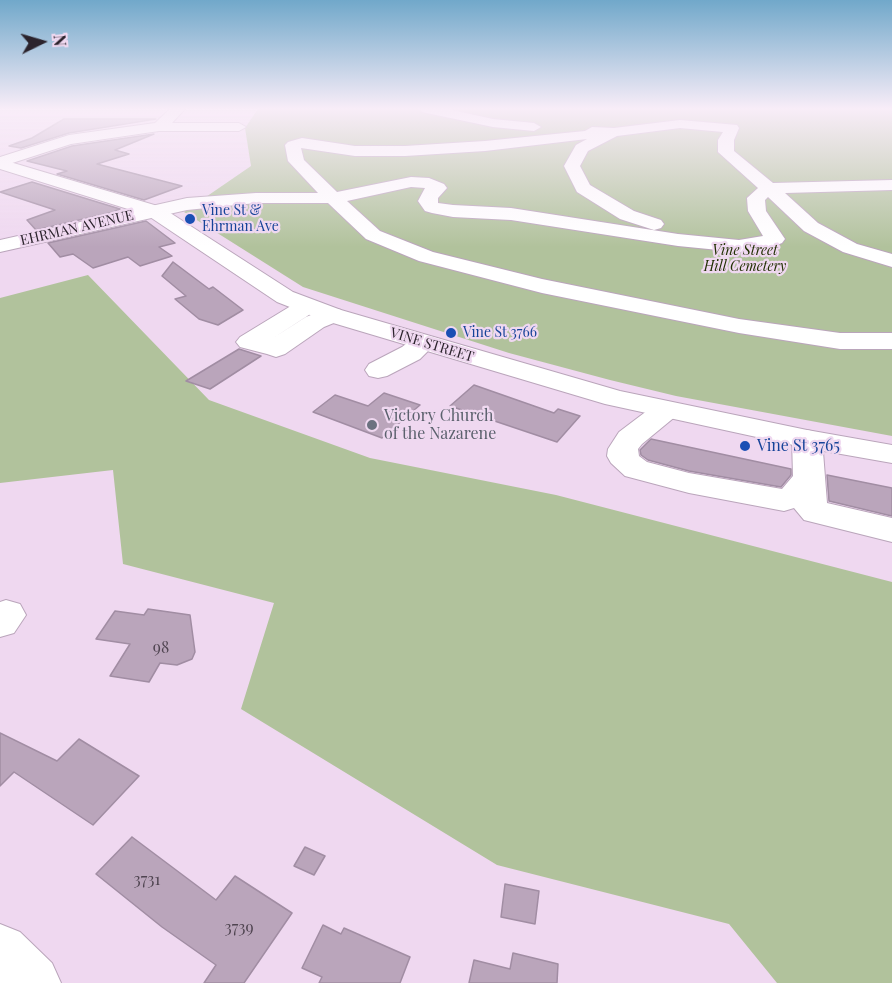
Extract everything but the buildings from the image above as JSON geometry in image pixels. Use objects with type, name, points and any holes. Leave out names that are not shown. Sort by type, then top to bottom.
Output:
[{"type":"main road","points":[[0,163],[24,155]]},
{"type":"main road","points":[[295,155],[296,161],[373,235],[426,257],[542,286],[739,326],[840,341],[892,341]]},
{"type":"main road","points":[[578,155],[572,166],[584,188],[627,215],[706,242]]},
{"type":"main road","points":[[730,155],[770,188],[811,227],[850,248],[892,261]]},
{"type":"main road","name":"VINE STREET","points":[[0,163],[147,220],[285,297],[332,315],[604,395],[807,439],[892,454]]},
{"type":"main road","points":[[147,220],[221,200],[333,198],[411,182],[429,183],[438,188],[427,201],[432,207],[453,211],[511,214],[739,246],[762,244],[775,239],[757,211],[756,198],[770,188],[892,185]]},
{"type":"main road","name":"EHRMAN AVENUE","points":[[2,244],[74,229],[91,241],[147,220]]},
{"type":"main road","points":[[308,306],[249,342],[276,349],[315,322],[332,315]]},
{"type":"main road","points":[[378,370],[411,353],[423,343]]},
{"type":"main road","points":[[666,410],[630,438],[623,449],[623,456],[627,463],[636,469],[689,483],[784,500],[794,496],[808,479]]},
{"type":"main road","points":[[807,439],[810,506],[816,512],[892,530]]},
{"type":"main road","points":[[0,952],[32,983]]},
{"type":"green space","name":"Vine Street Hill Cemetery","points":[[249,155],[892,155],[892,436],[676,396],[610,380],[509,353],[303,287],[184,212],[251,166]]},
{"type":"green space","points":[[88,275],[209,400],[370,458],[556,495],[892,582],[892,983],[777,983],[729,924],[497,865],[241,709],[274,603],[123,564],[113,470],[0,483],[0,298]]},
{"type":"place","name":"Vine St & Ehrman Ave","points":[[190,219]]},
{"type":"place","name":"Vine St 3766","points":[[451,333]]},
{"type":"place","name":"Victory Church of the Nazarene","points":[[372,425]]},
{"type":"place","name":"Vine St 3765","points":[[745,446]]}]
